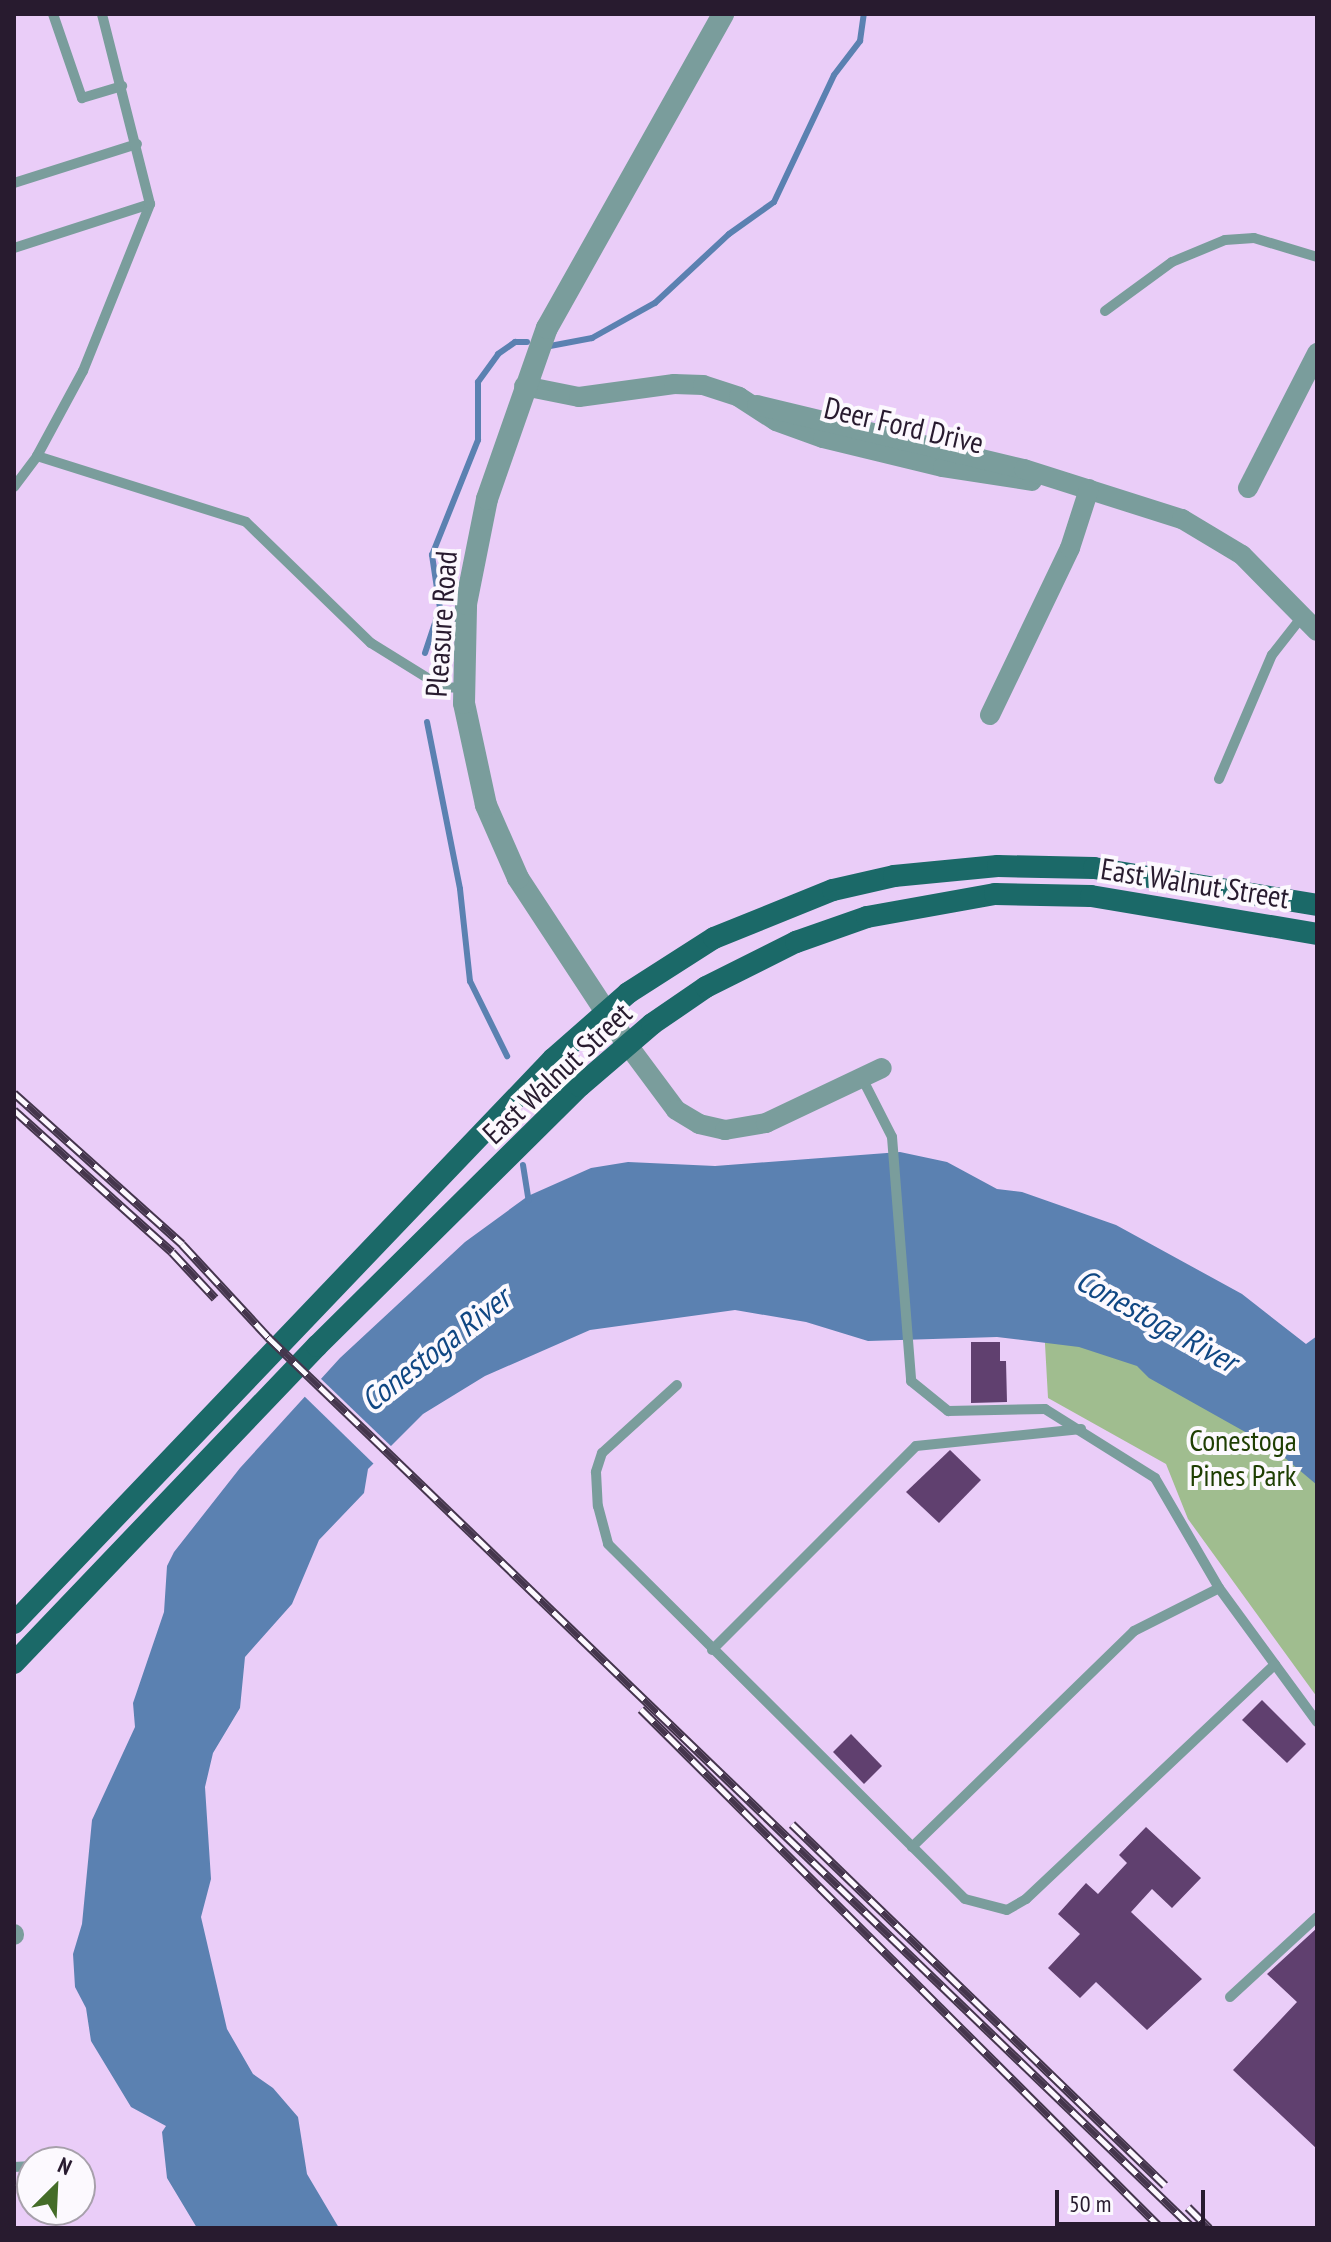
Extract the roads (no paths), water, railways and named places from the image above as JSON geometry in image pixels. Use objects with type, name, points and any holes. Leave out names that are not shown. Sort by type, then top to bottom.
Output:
[{"type":"main road","name":"East Walnut Street","points":[[14,1623],[287,1342],[431,1183],[605,1012],[655,974],[744,923],[833,890],[894,876],[1060,865],[1317,905]]},
{"type":"main road","name":"East Walnut Street","points":[[14,1663],[317,1346],[627,1044],[678,1004],[760,958],[867,917],[931,901],[1059,893],[1317,934]]},
{"type":"street","name":"Pleasure Road","points":[[723,14],[570,282],[524,386],[475,545],[465,616],[463,688],[475,770],[501,842],[539,913],[627,1044],[676,1110],[699,1124],[725,1130],[766,1123],[863,1080],[882,1068]]},
{"type":"street","points":[[1248,488],[1317,353]]},
{"type":"street","name":"Deer Ford Drive","points":[[524,386],[579,397],[688,384],[714,388],[757,405],[1024,469],[1044,479],[1148,506],[1214,536],[1266,576],[1309,625]]},
{"type":"street","points":[[990,715],[1070,548],[1089,489]]},
{"type":"lane","points":[[53,14],[82,98],[122,86]]},
{"type":"lane","points":[[14,487],[37,456],[83,371],[150,204],[102,14]]},
{"type":"lane","points":[[14,183],[137,144]]},
{"type":"lane","points":[[14,248],[150,204]]},
{"type":"lane","points":[[1105,311],[1172,262],[1225,240],[1254,238],[1317,257]]},
{"type":"lane","points":[[37,456],[246,522],[371,643],[442,687],[463,688]]},
{"type":"lane","points":[[1219,779],[1272,655],[1309,625]]},
{"type":"lane","points":[[863,1080],[887,1120],[893,1153],[911,1381],[939,1407],[957,1412],[1045,1409],[1142,1467],[1168,1492],[1219,1588],[1317,1722]]},
{"type":"lane","points":[[677,1385],[602,1453],[596,1472],[598,1506],[608,1544],[965,1899],[1007,1910],[1026,1899],[1275,1664]]},
{"type":"lane","points":[[712,1650],[916,1446],[1081,1429]]},
{"type":"lane","points":[[912,1847],[1134,1631],[1219,1588]]},
{"type":"lane","points":[[1230,1997],[1317,1917]]},
{"type":"water","name":"Conestoga River","points":[[900,1152],[947,1162],[997,1189],[1022,1192],[1116,1225],[1242,1294],[1306,1344],[1317,1336],[1317,1485],[1272,1447],[1149,1378],[1137,1366],[1079,1347],[997,1337],[868,1341],[806,1322],[735,1310],[590,1330],[485,1376],[423,1414],[368,1469],[364,1493],[319,1540],[292,1604],[245,1657],[240,1708],[213,1753],[205,1787],[211,1879],[201,1917],[227,2029],[253,2074],[273,2088],[298,2117],[307,2174],[339,2228],[197,2228],[167,2178],[162,2132],[166,2126],[131,2107],[91,2041],[86,2008],[75,1987],[73,1954],[82,1924],[92,1820],[135,1727],[133,1703],[164,1612],[167,1566],[174,1552],[240,1468],[340,1358],[465,1242],[528,1196],[591,1168],[628,1162],[715,1166]]},
{"type":"waterway","points":[[550,346],[592,338],[655,303],[729,234],[774,202],[834,75],[860,41],[864,14]]},
{"type":"waterway","points":[[425,653],[440,608],[432,555],[478,440],[478,382],[498,354],[515,342],[527,342]]},
{"type":"waterway","points":[[427,722],[460,889],[470,981],[507,1056]]},
{"type":"waterway","points":[[523,1165],[529,1201]]},
{"type":"railway","points":[[14,1093],[182,1244],[268,1337],[1193,2228]]},
{"type":"railway","points":[[14,1110],[172,1252],[215,1298]]},
{"type":"railway","points":[[641,1709],[1161,2228]]},
{"type":"railway","points":[[792,1824],[1165,2185]]},
{"type":"railway","points":[[1188,2207],[1209,2228]]},
{"type":"park label","name":"Conestoga Pines Park","points":[[1243,1457]]}]
